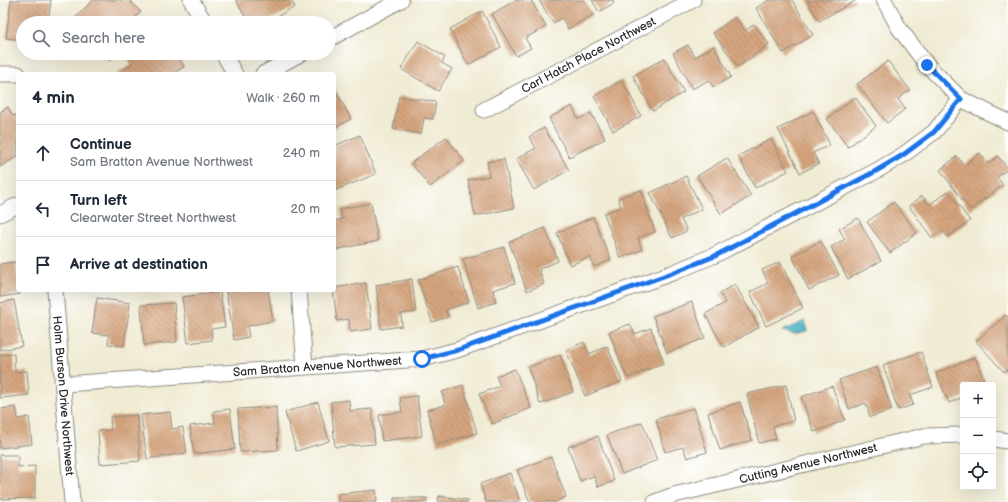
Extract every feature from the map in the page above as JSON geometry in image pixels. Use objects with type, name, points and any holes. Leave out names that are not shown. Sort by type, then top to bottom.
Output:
[{"type":"street","points":[[191,0],[201,16]]},
{"type":"street","points":[[336,35],[401,0]]},
{"type":"street","name":"Carl Hatch Place Northwest","points":[[484,110],[693,0]]},
{"type":"street","points":[[884,0],[899,28],[927,65],[961,99],[1008,122]]},
{"type":"street","points":[[226,60],[234,72]]},
{"type":"street","points":[[267,72],[289,60]]},
{"type":"street","points":[[0,74],[16,74]]},
{"type":"street","name":"Sam Bratton Avenue Northwest","points":[[64,384],[422,359],[458,350],[715,256],[890,163],[934,132],[961,99]]},
{"type":"street","points":[[0,214],[16,206]]},
{"type":"street","name":"Holm Burson Drive Northwest","points":[[55,292],[64,384],[72,502]]},
{"type":"street","points":[[299,292],[305,367]]},
{"type":"street","name":"Cutting Avenue Northwest","points":[[655,502],[674,495],[924,436],[960,435]]},
{"type":"street","points":[[996,439],[1008,441]]},
{"type":"water","points":[[805,321],[807,331],[795,334],[782,331]]},
{"type":"building","points":[[11,0],[51,0],[49,16],[16,16],[16,39],[6,38]]},
{"type":"building","points":[[93,0],[129,0],[141,12],[137,16],[77,16]]},
{"type":"building","points":[[236,0],[291,0],[295,7],[278,16],[245,16]]},
{"type":"building","points":[[516,0],[531,0],[546,27],[525,38],[531,48],[516,56],[492,14]]},
{"type":"building","points":[[539,0],[584,0],[593,15],[568,29],[562,18],[553,23]]},
{"type":"building","points":[[592,0],[613,0],[614,3],[599,12]]},
{"type":"building","points":[[769,0],[792,0],[813,35],[783,53],[756,8]]},
{"type":"building","points":[[807,0],[855,0],[855,1],[819,21]]},
{"type":"building","points":[[482,11],[501,47],[468,65],[450,29]]},
{"type":"building","points":[[735,17],[745,31],[754,24],[769,44],[738,67],[713,33]]},
{"type":"building","points":[[418,41],[445,57],[442,63],[452,69],[438,91],[401,69]]},
{"type":"building","points":[[688,45],[695,57],[714,46],[731,77],[713,87],[709,80],[692,89],[673,53]]},
{"type":"building","points":[[664,58],[684,92],[653,111],[633,76]]},
{"type":"building","points":[[130,60],[180,60],[184,67],[175,72],[120,72],[132,64]]},
{"type":"building","points":[[888,61],[910,90],[898,99],[905,109],[887,123],[857,84]]},
{"type":"building","points":[[622,80],[641,116],[613,131],[594,96]]},
{"type":"building","points":[[336,91],[351,119],[336,127]]},
{"type":"building","points":[[399,96],[436,102],[433,119],[424,118],[421,134],[393,129]]},
{"type":"building","points":[[855,97],[876,126],[848,147],[827,119]]},
{"type":"building","points":[[572,106],[578,119],[591,113],[605,139],[569,157],[549,118]]},
{"type":"building","points":[[8,107],[13,116],[16,115],[16,157],[0,167],[0,112]]},
{"type":"building","points":[[813,111],[830,145],[813,153],[819,164],[800,173],[778,129]]},
{"type":"building","points":[[544,128],[569,170],[534,190],[516,159],[536,148],[529,137]]},
{"type":"building","points":[[360,135],[376,174],[336,190],[336,145]]},
{"type":"building","points":[[446,137],[464,161],[430,187],[411,163]]},
{"type":"building","points":[[771,139],[788,171],[755,188],[738,156]]},
{"type":"building","points":[[980,153],[988,164],[998,156],[1008,169],[997,177],[1003,185],[970,210],[940,170],[957,156],[964,165]]},
{"type":"building","points":[[727,158],[751,196],[721,214],[697,176]]},
{"type":"building","points":[[504,159],[514,208],[475,216],[468,180],[489,176],[487,162]]},
{"type":"building","points":[[686,176],[702,209],[681,219],[687,231],[672,238],[650,193]]},
{"type":"building","points":[[641,190],[655,232],[638,238],[642,250],[620,258],[604,213],[621,207],[618,198]]},
{"type":"building","points":[[948,191],[970,221],[948,237],[942,230],[932,238],[909,206],[922,196],[929,205]]},
{"type":"building","points":[[894,202],[917,233],[890,253],[867,222]]},
{"type":"building","points":[[371,203],[378,241],[336,250],[336,220],[342,219],[340,209]]},
{"type":"building","points":[[593,217],[611,260],[594,267],[590,257],[570,265],[557,233]]},
{"type":"building","points":[[858,218],[881,261],[848,279],[831,247],[845,239],[839,229]]},
{"type":"building","points":[[545,228],[558,261],[539,269],[544,284],[527,291],[509,242]]},
{"type":"building","points":[[821,241],[839,275],[809,290],[792,256]]},
{"type":"building","points":[[504,247],[515,283],[493,290],[496,302],[478,308],[463,259]]},
{"type":"building","points":[[15,262],[16,292],[20,292],[20,294],[0,297],[0,264]]},
{"type":"building","points":[[780,262],[803,308],[766,326],[750,292],[768,283],[762,270]]},
{"type":"building","points":[[458,267],[469,302],[446,310],[448,317],[432,322],[418,280]]},
{"type":"building","points":[[412,279],[416,312],[401,314],[402,326],[381,329],[376,285]]},
{"type":"building","points":[[366,283],[372,329],[350,332],[349,319],[337,321],[333,292],[336,292],[336,288]]},
{"type":"building","points":[[735,284],[759,327],[724,347],[705,314],[725,303],[720,293]]},
{"type":"building","points":[[220,292],[225,327],[211,329],[212,340],[188,343],[182,297]]},
{"type":"building","points":[[226,292],[268,292],[273,321],[247,326],[249,337],[234,340]]},
{"type":"building","points":[[97,298],[130,303],[124,346],[108,344],[109,335],[92,333]]},
{"type":"building","points":[[14,300],[22,346],[0,350],[0,303]]},
{"type":"building","points":[[692,302],[705,338],[667,353],[653,316]]},
{"type":"building","points":[[174,303],[177,342],[144,345],[141,305]]},
{"type":"building","points":[[1006,315],[1008,318],[1008,369],[1004,372],[976,341]]},
{"type":"building","points":[[630,324],[635,334],[651,328],[664,363],[627,378],[609,332]]},
{"type":"building","points":[[584,342],[589,354],[607,346],[622,381],[585,396],[566,350]]},
{"type":"building","points":[[921,352],[933,387],[910,395],[913,405],[898,410],[883,365]]},
{"type":"building","points":[[14,354],[15,372],[27,371],[29,395],[0,398],[0,355]]},
{"type":"building","points":[[560,355],[573,392],[540,404],[528,367]]},
{"type":"building","points":[[975,357],[985,382],[960,382],[960,398],[949,403],[936,373]]},
{"type":"building","points":[[877,367],[892,410],[870,417],[866,403],[849,409],[839,380]]},
{"type":"building","points":[[515,369],[531,408],[492,424],[479,394],[500,386],[496,376]]},
{"type":"building","points":[[463,385],[477,433],[437,445],[427,410],[445,405],[442,392]]},
{"type":"building","points":[[786,385],[794,421],[773,426],[776,439],[759,443],[747,394]]},
{"type":"building","points":[[832,386],[845,420],[814,432],[801,397]]},
{"type":"building","points":[[417,396],[422,436],[382,441],[379,415],[402,412],[400,398]]},
{"type":"building","points":[[349,400],[350,411],[372,409],[375,444],[335,447],[331,402]]},
{"type":"building","points":[[318,402],[329,441],[296,451],[285,412]]},
{"type":"building","points":[[740,402],[752,440],[720,450],[708,413]]},
{"type":"building","points":[[16,407],[18,419],[29,417],[32,444],[0,448],[0,409]]},
{"type":"building","points":[[276,407],[278,450],[240,452],[238,409]]},
{"type":"building","points":[[694,408],[707,452],[687,458],[683,447],[665,452],[656,419]]},
{"type":"building","points":[[230,409],[235,449],[194,454],[190,426],[215,423],[214,411]]},
{"type":"building","points":[[170,412],[172,429],[183,427],[187,453],[147,459],[141,415]]},
{"type":"building","points":[[137,415],[140,461],[100,464],[98,431],[111,430],[110,417]]},
{"type":"building","points":[[642,422],[657,460],[622,474],[607,435]]},
{"type":"building","points":[[598,436],[614,481],[598,487],[594,476],[580,481],[568,447]]},
{"type":"building","points":[[0,455],[18,455],[18,467],[35,466],[35,498],[0,499]]},
{"type":"building","points":[[551,457],[566,497],[555,502],[530,502],[517,470]]},
{"type":"building","points":[[510,473],[520,502],[486,502],[480,484]]},
{"type":"building","points":[[376,490],[377,502],[338,502],[338,494]]},
{"type":"building","points":[[439,496],[468,500],[468,502],[438,502]]},
{"type":"building","points":[[394,498],[427,498],[427,502],[394,502]]},
{"type":"route","points":[[422,359],[458,350],[715,256],[876,171],[903,155],[934,132],[961,99],[927,65]]}]
